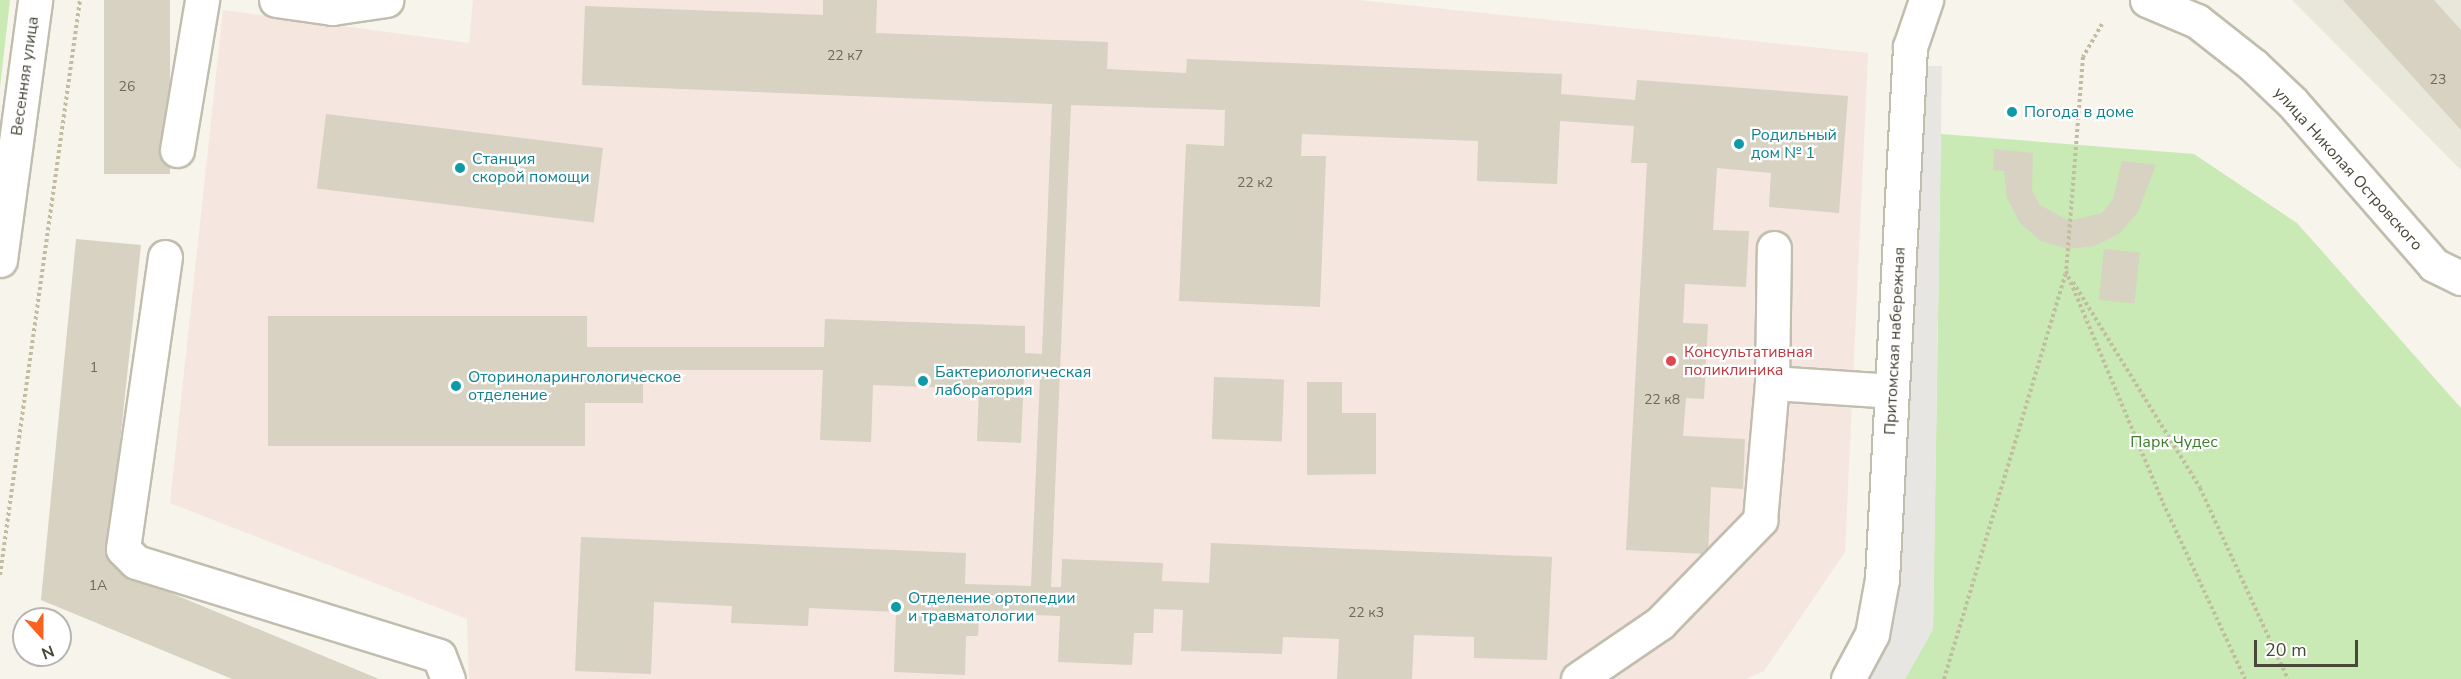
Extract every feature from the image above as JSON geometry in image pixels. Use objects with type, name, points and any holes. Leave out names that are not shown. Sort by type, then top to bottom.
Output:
[{"type":"street","name":"Весенняя улица","points":[[0,260],[35,0]]},
{"type":"street","points":[[177,150],[202,0]]},
{"type":"street","points":[[276,0],[332,8],[386,0]]},
{"type":"street","name":"Притомская набережная","points":[[1848,679],[1872,634],[1882,579],[1910,47],[1926,0]]},
{"type":"street","name":"улица Николая Островского","points":[[2147,0],[2191,10],[2292,102],[2434,265],[2461,278]]},
{"type":"street","points":[[1578,679],[1660,622],[1760,520],[1772,383],[1774,248]]},
{"type":"street","points":[[165,256],[123,549],[136,562],[438,656],[448,679]]},
{"type":"street","points":[[1772,383],[1892,391]]},
{"type":"path","points":[[0,575],[80,0]]},
{"type":"path","points":[[1944,679],[2066,271],[2083,57],[2102,24]]},
{"type":"path","points":[[2066,271],[2163,503],[2245,679]]},
{"type":"path","points":[[2066,271],[2200,488],[2288,679]]},
{"type":"shaded area","points":[[473,0],[1358,0],[1868,53],[1845,552],[1764,671],[1746,679],[469,679],[467,619],[170,503],[223,10],[469,43]]},
{"type":"shaded area","points":[[2292,0],[2461,0],[2461,170]]},
{"type":"shaded area","points":[[1916,66],[1942,66],[1933,629],[1905,679],[1865,679],[1896,610]]},
{"type":"green space","points":[[0,0],[10,0],[0,87]]},
{"type":"green space","name":"Парк Чудес","points":[[1941,134],[2194,154],[2297,223],[2461,408],[2461,679],[1905,679],[1933,629]]},
{"type":"building","points":[[104,0],[170,0],[170,174],[104,174]]},
{"type":"building","points":[[823,0],[877,0],[876,33],[1108,42],[1107,69],[1186,73],[1187,59],[1562,74],[1561,94],[1635,100],[1637,80],[1848,96],[1839,213],[1769,207],[1771,173],[1717,168],[1713,230],[1749,231],[1746,287],[1685,284],[1683,323],[1708,324],[1704,399],[1686,398],[1683,436],[1745,439],[1743,489],[1711,487],[1708,554],[1626,550],[1647,163],[1631,163],[1634,126],[1560,121],[1557,184],[1477,181],[1478,141],[1302,134],[1301,156],[1326,156],[1320,307],[1179,301],[1186,144],[1224,146],[1225,110],[1071,105],[1051,587],[1061,587],[1062,559],[1163,563],[1162,581],[1209,583],[1211,543],[1552,557],[1547,660],[1474,658],[1474,637],[1414,635],[1412,679],[1337,679],[1339,639],[1283,637],[1282,654],[1181,651],[1183,610],[1154,609],[1153,633],[1134,633],[1132,665],[1058,662],[1060,616],[979,613],[978,636],[966,636],[965,675],[894,672],[896,612],[809,608],[808,626],[731,623],[732,606],[654,602],[651,674],[575,671],[581,537],[966,553],[965,584],[1031,586],[1040,377],[1024,377],[1021,443],[977,441],[979,389],[873,385],[871,442],[820,440],[823,370],[643,370],[643,403],[585,403],[585,446],[268,446],[268,316],[587,316],[587,347],[824,347],[825,319],[1025,326],[1025,353],[1042,354],[1052,104],[582,85],[585,6],[823,15]]},
{"type":"building","points":[[2343,0],[2434,0],[2461,30],[2461,130]]},
{"type":"building","name":"Станция скорой помощи","points":[[326,114],[603,148],[594,222],[317,188]]},
{"type":"building","points":[[1994,149],[2033,153],[2032,190],[2040,205],[2069,221],[2102,213],[2113,199],[2122,161],[2156,165],[2138,212],[2120,233],[2095,246],[2068,249],[2041,241],[2020,223],[2007,198],[2004,171],[1993,170]]},
{"type":"building","points":[[76,239],[141,245],[108,555],[120,572],[379,679],[232,679],[72,613],[72,607],[58,607],[41,600]]},
{"type":"building","points":[[2104,249],[2140,253],[2134,303],[2099,300]]},
{"type":"building","points":[[1214,377],[1284,379],[1282,441],[1212,439]]},
{"type":"building","points":[[1307,382],[1342,382],[1342,413],[1376,413],[1376,474],[1307,475]]},
{"type":"place","name":"Погода в доме","points":[[2012,112]]},
{"type":"place","name":"Родильный дом № 1","points":[[1739,144]]},
{"type":"place","name":"Станция скорой помощи","points":[[460,168]]},
{"type":"place","name":"Консультативная поликлиника","points":[[1671,361]]},
{"type":"place","name":"Бактериологическая лаборатория","points":[[923,381]]},
{"type":"place","name":"Оториноларингологическое отделение","points":[[456,386]]},
{"type":"place","name":"Отделение ортопедии и травматологии","points":[[896,607]]}]
